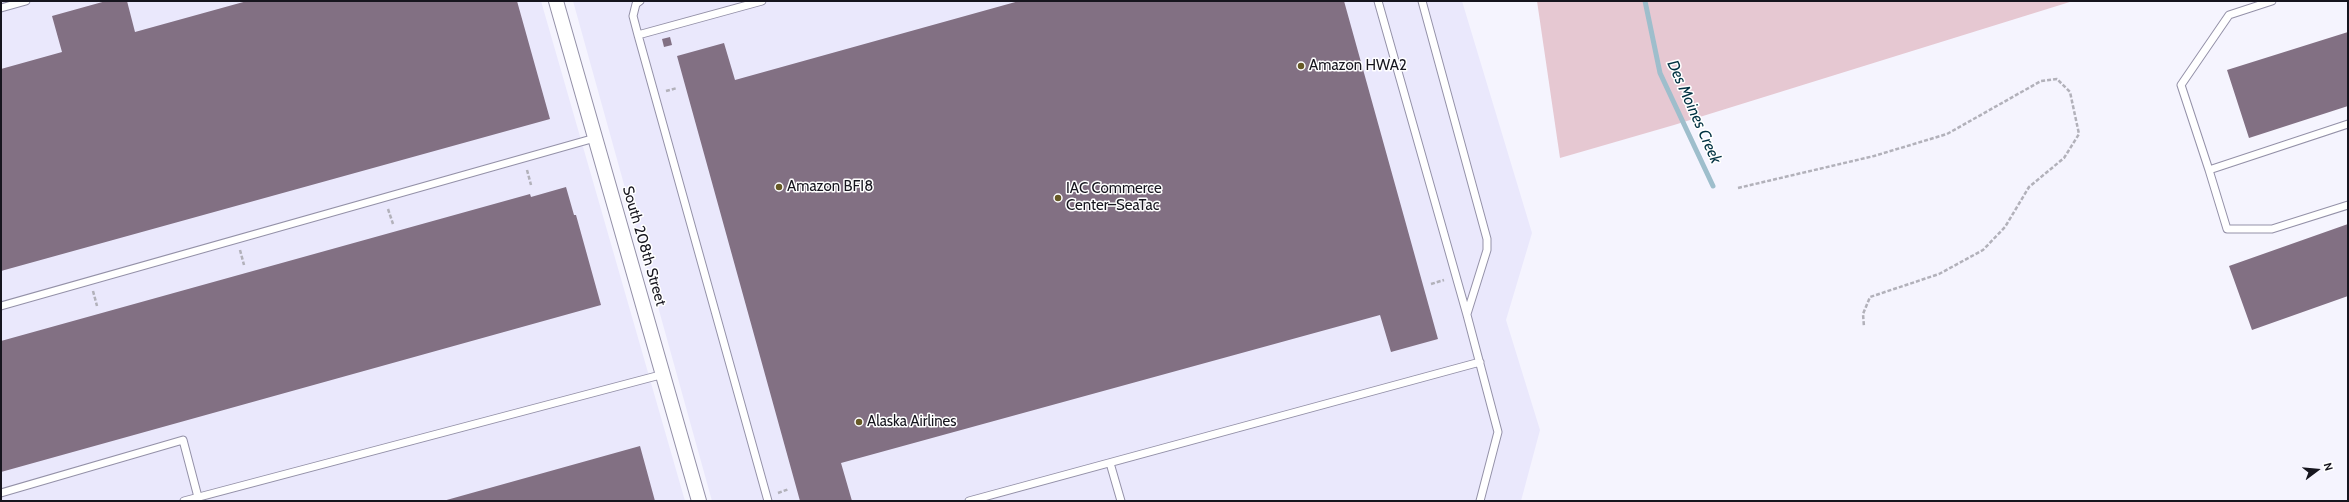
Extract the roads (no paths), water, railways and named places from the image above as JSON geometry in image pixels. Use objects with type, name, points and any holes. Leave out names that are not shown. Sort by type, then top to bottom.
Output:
[{"type":"street","name":"South 208th Street","points":[[556,1],[664,374],[699,501]]},
{"type":"lane","points":[[1,8],[26,1]]},
{"type":"lane","points":[[640,1],[636,4],[633,16],[768,501]]},
{"type":"lane","points":[[638,35],[762,1]]},
{"type":"lane","points":[[1378,1],[1467,315],[1498,432],[1480,501]]},
{"type":"lane","points":[[1422,1],[1487,239],[1487,250],[1467,315]]},
{"type":"lane","points":[[2272,1],[2229,15],[2181,85],[2227,229],[2272,229],[2348,205]]},
{"type":"lane","points":[[2209,170],[2348,124]]},
{"type":"lane","points":[[1,306],[595,138]]},
{"type":"lane","points":[[969,501],[1480,362]]},
{"type":"lane","points":[[184,501],[664,374]]},
{"type":"lane","points":[[1,493],[183,440],[198,497]]},
{"type":"lane","points":[[1110,463],[1121,501]]},
{"type":"waterway","name":"Des Moines Creek","points":[[1645,1],[1660,73],[1713,186]]},
{"type":"place","name":"Amazon HWA2","points":[[1301,66]]},
{"type":"place","name":"Amazon BFI8","points":[[779,187]]},
{"type":"place","name":"IAC Commerce Center–SeaTac","points":[[1058,198]]},
{"type":"place","name":"Alaska Airlines","points":[[859,422]]}]
